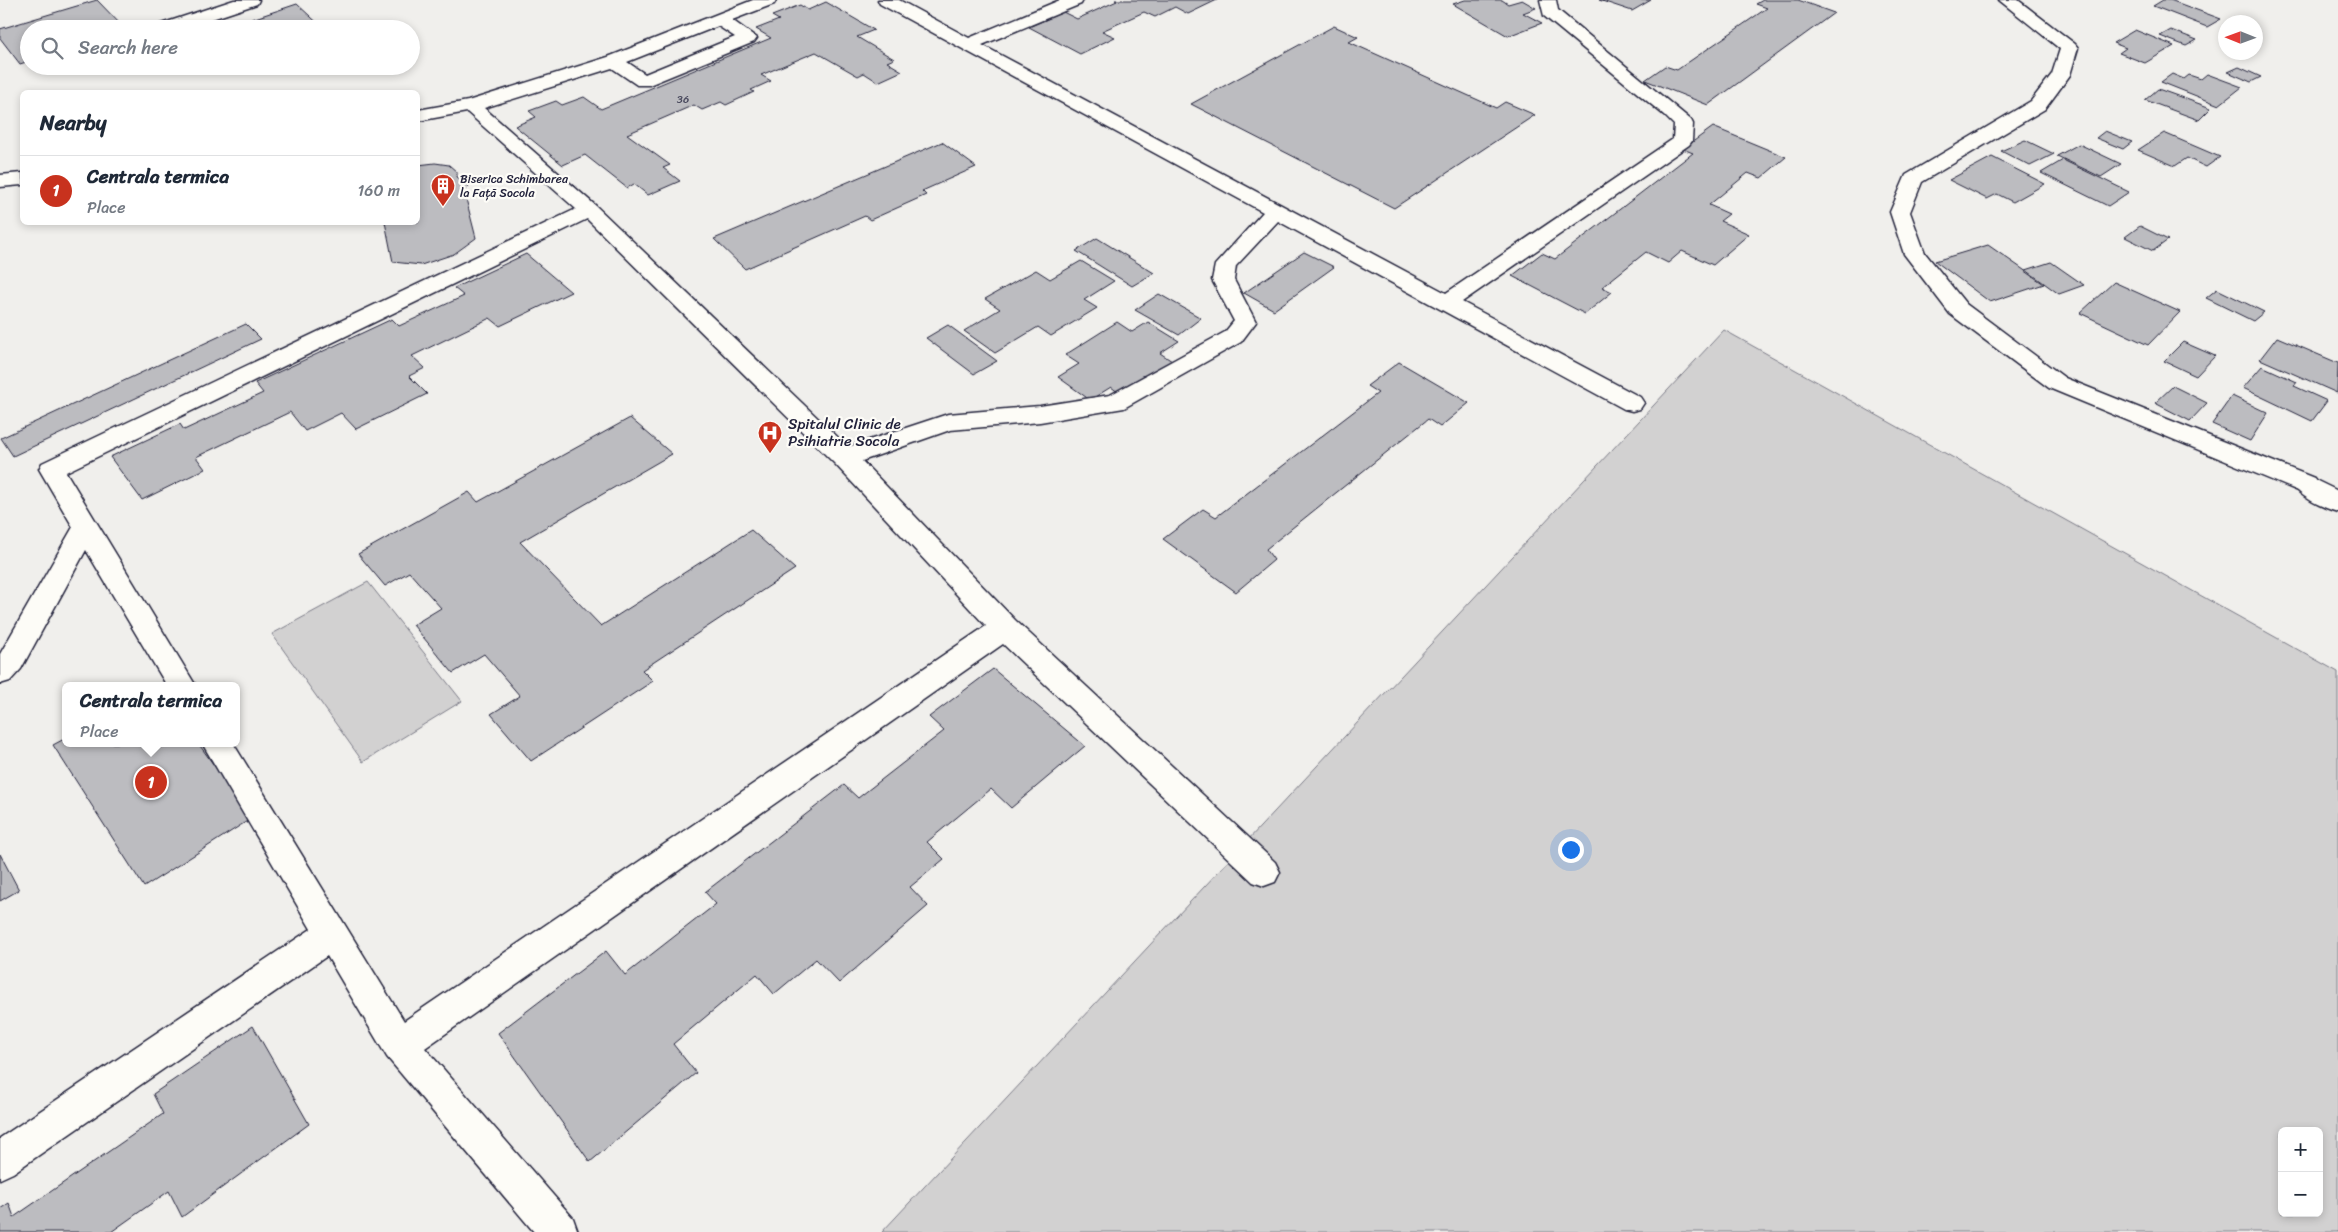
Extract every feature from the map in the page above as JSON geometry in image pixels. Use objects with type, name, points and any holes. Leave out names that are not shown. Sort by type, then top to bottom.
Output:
[{"type":"street","points":[[191,20],[251,0]]},
{"type":"street","points":[[420,116],[471,106],[614,61],[768,0]]},
{"type":"street","points":[[886,0],[1632,403]]},
{"type":"street","points":[[969,44],[1075,0]]},
{"type":"street","points":[[1446,303],[1682,140],[1684,124],[1672,111],[1550,12],[1548,0]]},
{"type":"street","points":[[2007,0],[2069,48],[2061,75],[2038,105],[1913,179],[1900,212],[1915,254],[1958,309],[2057,383],[2305,484],[2338,503]]},
{"type":"street","points":[[614,61],[642,81],[748,38],[719,19]]},
{"type":"street","points":[[471,106],[545,169],[589,210],[844,458],[1005,628],[1264,872]]},
{"type":"street","points":[[0,181],[20,179]]},
{"type":"street","points":[[180,682],[51,469],[589,210]]},
{"type":"street","points":[[844,458],[948,422],[1040,414],[1116,402],[1233,338],[1245,322],[1223,280],[1226,265],[1276,211]]},
{"type":"street","points":[[0,673],[11,661],[86,527]]},
{"type":"street","points":[[399,1045],[1005,628]]},
{"type":"street","points":[[219,747],[399,1045],[559,1232]]},
{"type":"street","points":[[0,1160],[332,934]]},
{"type":"shaded area","points":[[1724,330],[2338,672],[2338,1232],[882,1232]]},
{"type":"shaded area","points":[[368,582],[462,701],[363,762],[272,634]]},
{"type":"building","points":[[97,0],[116,20],[30,20]]},
{"type":"building","points":[[1115,0],[1217,0],[1188,14],[1175,7],[1155,17],[1144,12],[1102,31],[1115,37],[1080,54],[1029,27],[1063,12],[1077,19],[1117,1]]},
{"type":"building","points":[[1465,0],[1502,0],[1508,4],[1522,0],[1536,8],[1523,13],[1542,23],[1508,36],[1453,4]]},
{"type":"building","points":[[1599,0],[1651,0],[1632,11]]},
{"type":"building","points":[[1763,0],[1798,0],[1834,13],[1708,105],[1645,80],[1665,66],[1677,70],[1767,8],[1756,4]]},
{"type":"building","points":[[2163,0],[2170,0],[2218,18],[2218,21],[2207,27],[2153,6]]},
{"type":"building","points":[[826,2],[874,30],[857,37],[894,59],[887,62],[902,71],[878,82],[864,73],[858,76],[816,52],[761,75],[771,81],[751,90],[754,92],[726,105],[721,102],[702,110],[694,105],[627,134],[670,165],[663,168],[680,181],[648,195],[634,184],[627,188],[585,155],[563,165],[515,126],[536,117],[529,111],[556,101],[562,105],[584,97],[601,109],[771,38],[756,29],[779,20],[772,16],[800,5],[808,10]]},
{"type":"building","points":[[297,4],[314,20],[249,20]]},
{"type":"building","points":[[20,23],[20,64],[0,38],[0,29]]},
{"type":"building","points":[[1334,26],[1358,37],[1349,42],[1496,108],[1505,102],[1535,115],[1394,208],[1191,104]]},
{"type":"building","points":[[2135,30],[2174,46],[2145,63],[2119,53],[2126,48],[2113,43]]},
{"type":"building","points":[[2171,30],[2197,40],[2186,46],[2160,36]]},
{"type":"building","points":[[2239,67],[2261,77],[2251,82],[2228,72]]},
{"type":"building","points":[[2172,74],[2184,79],[2189,75],[2201,79],[2207,74],[2242,87],[2219,105],[2161,82]]},
{"type":"building","points":[[2158,89],[2211,108],[2199,120],[2145,100]]},
{"type":"building","points":[[1713,127],[1786,157],[1761,178],[1748,173],[1709,205],[1729,214],[1720,221],[1749,234],[1713,265],[1682,251],[1668,263],[1646,252],[1602,287],[1612,292],[1585,314],[1512,276],[1542,253],[1555,259],[1693,153],[1683,149]]},
{"type":"building","points":[[2105,131],[2132,142],[2123,149],[2096,138]]},
{"type":"building","points":[[2164,133],[2220,157],[2206,167],[2187,158],[2175,166],[2138,150]]},
{"type":"building","points":[[2025,140],[2054,154],[2030,166],[2001,151]]},
{"type":"building","points":[[942,142],[976,167],[922,191],[926,195],[870,220],[865,216],[745,269],[714,239]]},
{"type":"building","points":[[2079,144],[2121,164],[2101,177],[2057,156]]},
{"type":"building","points":[[1992,157],[2045,184],[2013,202],[1997,194],[1987,199],[1949,180]]},
{"type":"building","points":[[2063,160],[2129,192],[2108,206],[2041,173]]},
{"type":"building","name":"Biserica Schimbarea la Față Socola","points":[[435,163],[449,165],[457,172],[457,177],[469,181],[469,186],[464,191],[476,238],[454,254],[421,265],[393,262],[386,225],[420,225],[420,165]]},
{"type":"building","points":[[2140,226],[2168,240],[2153,251],[2125,237]]},
{"type":"building","points":[[1097,238],[1154,273],[1132,286],[1076,251]]},
{"type":"building","points":[[1988,245],[2044,284],[1990,302],[1935,261]]},
{"type":"building","points":[[1304,252],[1334,267],[1274,310],[1244,293]]},
{"type":"building","points":[[526,254],[571,292],[500,326],[490,318],[412,356],[425,368],[409,376],[427,394],[356,429],[341,413],[305,431],[290,412],[196,457],[205,469],[142,500],[110,457],[180,424],[184,430],[263,393],[255,383],[392,319],[399,326],[464,296],[454,288]]},
{"type":"building","points":[[1081,261],[1114,281],[1084,300],[1097,308],[1051,336],[1038,327],[995,353],[964,331],[1000,309],[985,299],[1036,270],[1050,279]]},
{"type":"building","points":[[2051,262],[2084,285],[2059,294],[2026,270]]},
{"type":"building","points":[[2114,282],[2180,312],[2148,345],[2080,313]]},
{"type":"building","points":[[2217,289],[2264,312],[2253,321],[2206,298]]},
{"type":"building","points":[[1159,294],[1201,318],[1179,335],[1135,310]]},
{"type":"building","points":[[1117,322],[1132,332],[1148,322],[1179,341],[1160,353],[1172,361],[1122,395],[1111,387],[1090,400],[1058,377],[1079,364],[1065,355]]},
{"type":"building","points":[[246,324],[261,339],[13,456],[1,438]]},
{"type":"building","points":[[948,325],[997,361],[974,374],[926,338]]},
{"type":"building","points":[[2277,337],[2338,363],[2337,393],[2260,359]]},
{"type":"building","points":[[2183,342],[2215,356],[2196,376],[2164,361]]},
{"type":"building","points":[[1399,362],[1469,403],[1440,427],[1428,419],[1266,549],[1274,560],[1236,592],[1163,539],[1203,509],[1216,517],[1378,393],[1367,386]]},
{"type":"building","points":[[2262,366],[2297,382],[2294,386],[2327,401],[2312,421],[2243,388]]},
{"type":"building","points":[[2173,386],[2207,403],[2190,421],[2155,403]]},
{"type":"building","points":[[2232,396],[2268,413],[2250,441],[2212,424]]},
{"type":"building","points":[[630,418],[672,454],[520,542],[601,626],[751,530],[795,569],[642,670],[653,681],[531,761],[491,714],[520,696],[484,654],[453,673],[413,625],[441,608],[409,572],[385,586],[358,554],[469,492],[478,502]]},
{"type":"building","points":[[993,669],[1085,746],[1011,808],[991,789],[927,842],[944,859],[910,887],[928,906],[839,983],[816,959],[774,994],[757,974],[673,1044],[696,1073],[590,1162],[498,1033],[606,951],[625,975],[716,904],[705,892],[844,785],[858,798],[944,731],[929,717]]},
{"type":"building","points":[[62,740],[62,747],[201,747],[252,818],[144,887],[53,745]]},
{"type":"building","points":[[0,854],[19,890],[0,901]]},
{"type":"building","points":[[253,1026],[309,1124],[182,1217],[169,1191],[111,1232],[0,1232],[0,1209],[9,1203],[14,1217],[163,1114],[153,1094]]},
{"type":"place","name":"Biserica Schimbarea la Față Socola","points":[[443,207]]},
{"type":"place","name":"Spitalul Clinic de Psihiatrie Socola","points":[[770,454]]},
{"type":"place","name":"Centrala termica","points":[[151,782]]}]
